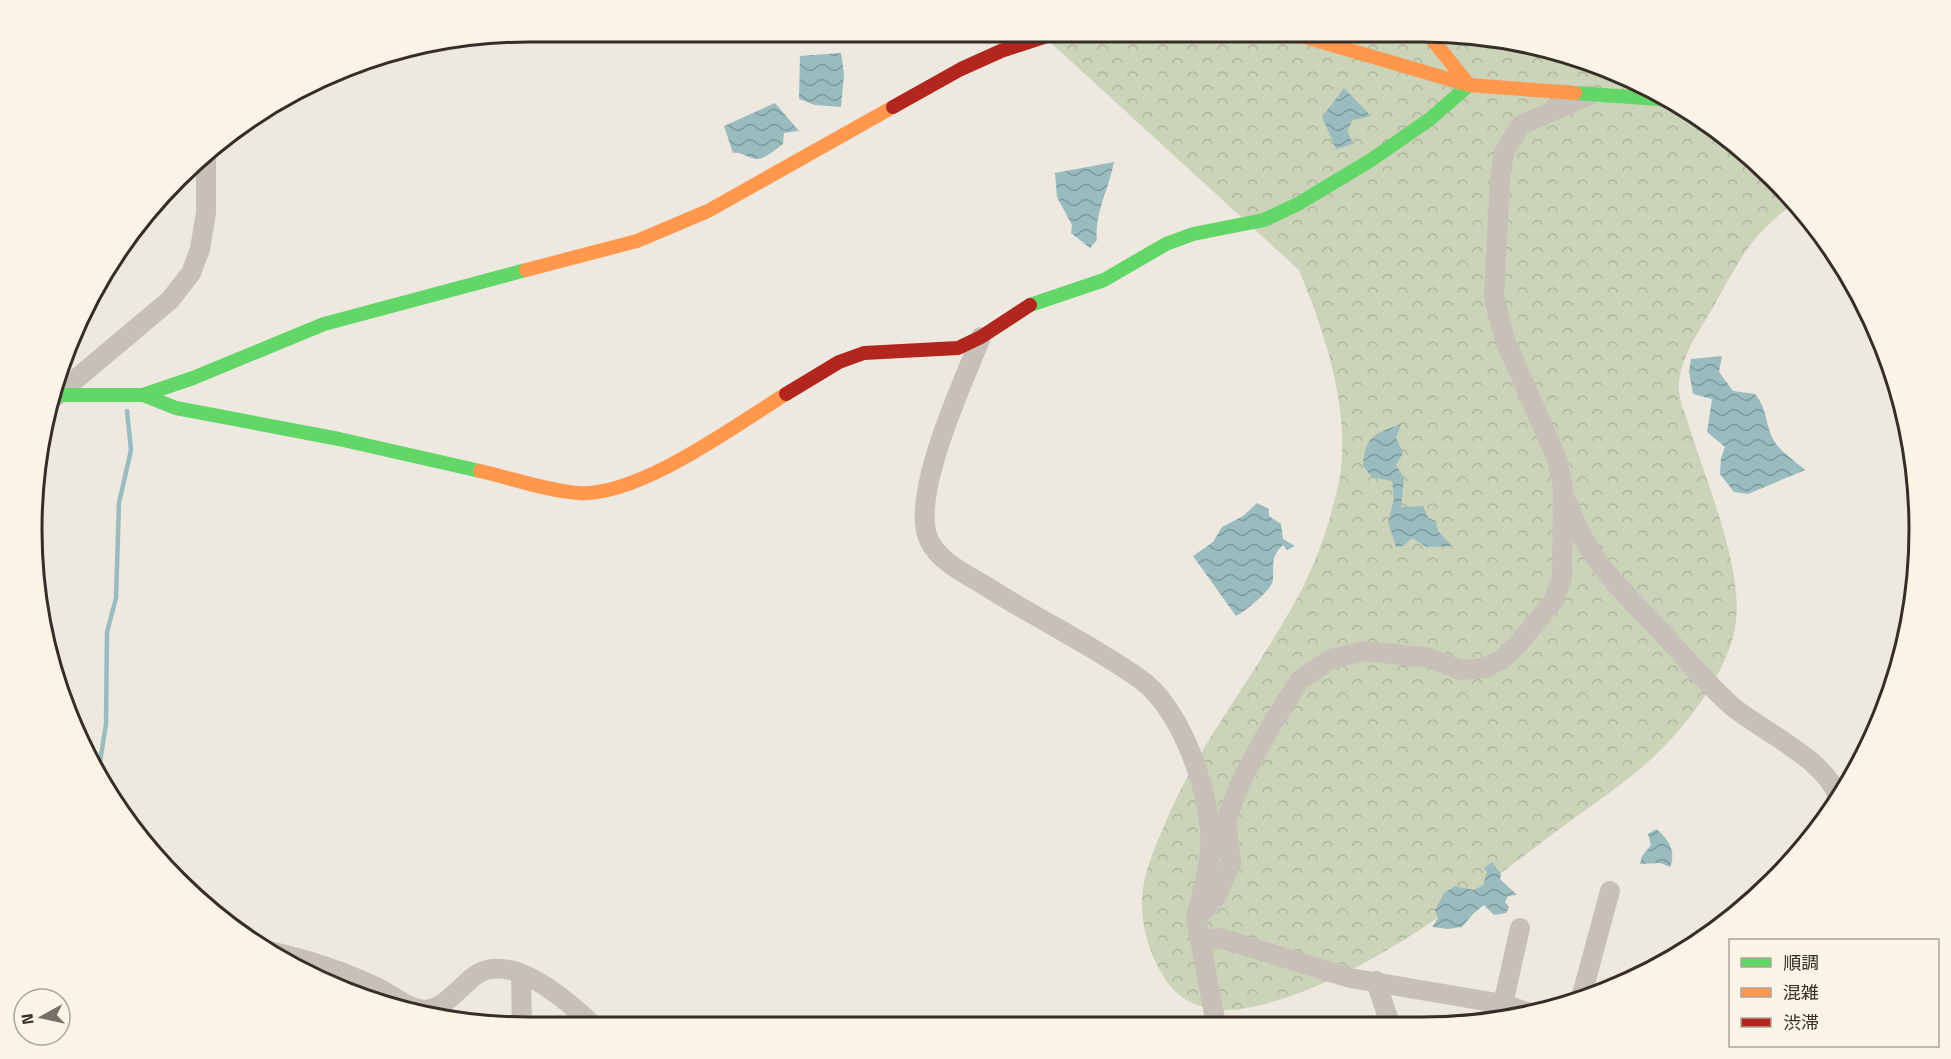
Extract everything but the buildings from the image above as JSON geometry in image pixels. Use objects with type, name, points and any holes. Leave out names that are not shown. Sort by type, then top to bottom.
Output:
[{"type":"street","points":[[61,398],[143,395],[193,378],[324,324],[594,253],[671,229],[708,211],[961,69],[1001,51],[1028,42]]},
{"type":"street","points":[[1322,42],[1469,85],[1649,98]]},
{"type":"street","points":[[1435,42],[1469,85]]},
{"type":"street","points":[[143,395],[176,408],[339,439],[578,493],[607,491],[660,471],[839,362],[864,353],[885,350],[958,348],[981,337],[1028,307],[1104,280],[1166,244],[1193,234],[1264,220],[1298,204],[1404,136],[1469,85]]},
{"type":"street","points":[[1592,94],[1555,112],[1521,124],[1504,152],[1500,179],[1494,297],[1505,340],[1557,459],[1574,523],[1596,561],[1708,683],[1734,707],[1818,769],[1833,790]]},
{"type":"street","points":[[64,388],[170,300],[191,273],[200,249],[206,213],[206,165]]},
{"type":"street","points":[[981,337],[935,456],[924,512],[928,540],[940,556],[1022,609],[1142,680],[1177,724],[1196,766],[1206,805],[1210,850],[1196,918],[1215,1017]]},
{"type":"street","points":[[1196,918],[1217,896],[1231,862],[1226,820],[1242,779],[1273,722],[1300,680],[1331,658],[1365,651],[1430,658],[1460,670],[1485,668],[1502,658],[1520,642],[1555,599],[1562,577],[1563,488]]},
{"type":"street","points":[[1583,989],[1610,891]]},
{"type":"street","points":[[1516,1008],[1520,928]]},
{"type":"street","points":[[1201,940],[1220,938],[1263,950],[1323,972],[1511,1009]]},
{"type":"street","points":[[297,958],[318,963],[337,977]]},
{"type":"street","points":[[434,1008],[480,972],[500,969],[541,983],[566,998],[585,1017]]},
{"type":"street","points":[[521,975],[522,1017]]},
{"type":"street","points":[[339,978],[377,988],[396,998]]},
{"type":"street","points":[[1376,981],[1388,1017]]},
{"type":"green space","points":[[1050,42],[1422,42],[1485,46],[1517,51],[1608,79],[1665,107],[1692,124],[1743,163],[1788,208],[1757,236],[1740,260],[1684,360],[1679,382],[1682,406],[1729,550],[1736,599],[1736,621],[1732,639],[1716,678],[1704,697],[1663,748],[1638,771],[1485,885],[1408,937],[1328,981],[1287,997],[1236,1010],[1214,1009],[1203,1007],[1184,998],[1175,991],[1162,974],[1145,932],[1142,910],[1143,890],[1151,857],[1174,802],[1207,744],[1278,631],[1309,573],[1322,544],[1339,482],[1342,429],[1334,374],[1327,346],[1299,270]]},
{"type":"water","points":[[841,53],[844,74],[841,107],[815,105],[799,99],[800,56]]},
{"type":"water","points":[[1344,88],[1371,116],[1353,120],[1347,130],[1353,144],[1336,149],[1322,117]]},
{"type":"water","points":[[775,103],[799,131],[784,133],[783,144],[761,158],[756,159],[733,153],[724,126]]},
{"type":"water","points":[[1114,162],[1100,211],[1097,240],[1090,248],[1071,233],[1072,225],[1057,197],[1055,173]]},
{"type":"water","points":[[1722,356],[1719,372],[1733,391],[1755,394],[1762,405],[1770,433],[1776,443],[1783,452],[1805,470],[1748,494],[1734,492],[1720,474],[1721,458],[1725,447],[1707,432],[1712,399],[1693,394],[1689,371],[1691,359]]},
{"type":"water","points":[[1401,424],[1396,438],[1403,453],[1396,465],[1404,478],[1401,507],[1423,506],[1428,518],[1436,521],[1438,531],[1452,546],[1427,547],[1412,538],[1403,546],[1396,547],[1388,522],[1394,499],[1392,481],[1372,477],[1363,466],[1366,448],[1373,437]]},
{"type":"water","points":[[1257,503],[1269,509],[1269,516],[1281,524],[1283,539],[1295,546],[1287,550],[1283,545],[1279,549],[1274,561],[1273,580],[1268,589],[1236,616],[1193,556],[1213,542],[1222,527],[1243,516]]},
{"type":"water","points":[[1656,829],[1672,851],[1670,867],[1660,863],[1640,864],[1642,856],[1651,845],[1648,834]]},
{"type":"water","points":[[1492,862],[1501,874],[1500,879],[1517,895],[1508,896],[1505,902],[1509,907],[1506,913],[1494,915],[1484,905],[1462,927],[1448,929],[1432,927],[1438,918],[1435,910],[1444,893],[1455,886],[1474,890],[1483,885],[1487,872],[1484,868]]},
{"type":"waterway","points":[[100,760],[106,724],[107,632],[116,598],[119,503],[131,450],[127,411]]},
{"type":"traffic: fast","points":[[1030,305],[1104,280],[1166,244],[1193,234],[1264,220],[1298,204],[1371,160],[1430,119],[1469,85]]},
{"type":"traffic: fast","points":[[1575,93],[1649,98]]},
{"type":"traffic: fast","points":[[61,395],[143,395],[193,378],[324,324],[526,270]]},
{"type":"traffic: fast","points":[[143,395],[176,408],[339,439],[480,471]]},
{"type":"traffic: slow","points":[[1322,42],[1469,85],[1575,93]]},
{"type":"traffic: slow","points":[[1435,42],[1469,85]]},
{"type":"traffic: slow","points":[[526,270],[637,241],[708,211],[893,107]]},
{"type":"traffic: slow","points":[[480,471],[566,492],[602,491],[629,484],[657,472],[786,394]]},
{"type":"traffic: jam","points":[[893,107],[961,69],[1001,51],[1028,42]]},
{"type":"traffic: jam","points":[[786,394],[839,362],[864,353],[958,348],[981,337],[1030,305]]}]
